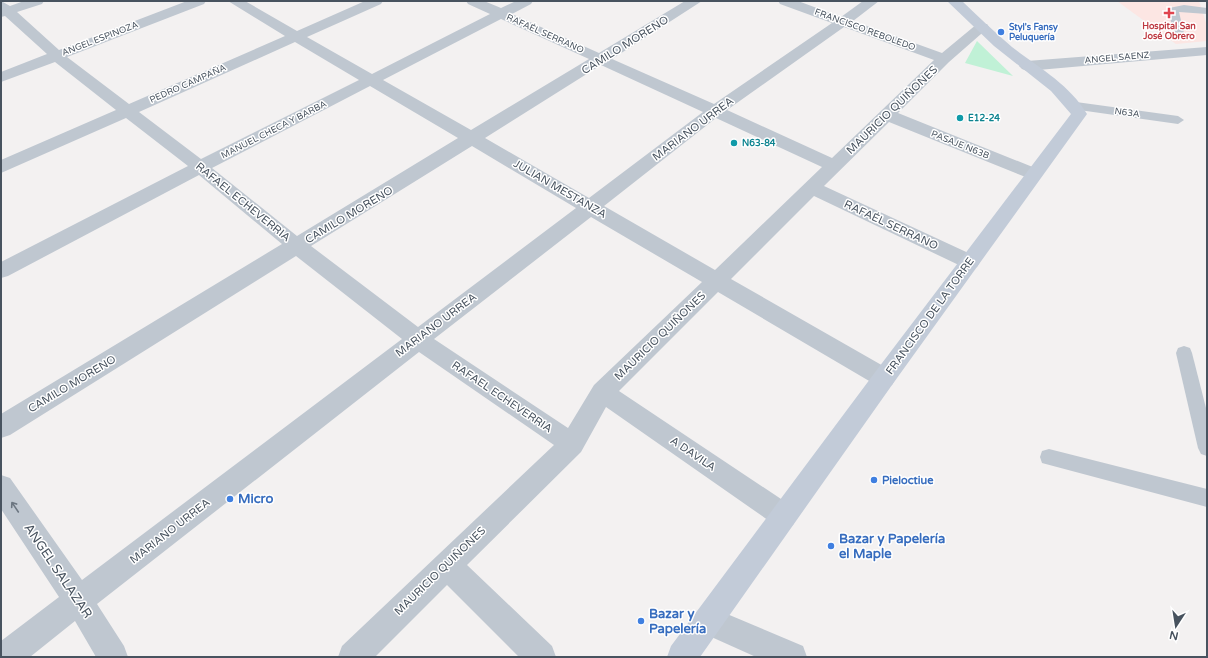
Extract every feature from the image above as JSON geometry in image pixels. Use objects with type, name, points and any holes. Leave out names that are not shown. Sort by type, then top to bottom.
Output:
[{"type":"street","points":[[4,10],[37,1]]},
{"type":"street","name":"ANGEL ESPINOZA","points":[[1,77],[199,1]]},
{"type":"street","name":"JULIAN MESTANZA","points":[[235,1],[370,81],[592,207],[884,378]]},
{"type":"street","name":"PEDRO CAMPAÑA","points":[[1,167],[376,1]]},
{"type":"street","name":"RAFAÉL SERRANO","points":[[473,1],[835,166]]},
{"type":"street","name":"MANUEL CHECA Y BARBA","points":[[1,271],[200,167],[526,1]]},
{"type":"street","name":"CAMILO MORENO","points":[[1,427],[602,60],[695,1]]},
{"type":"street","name":"FRANCISCO REBOLEDO","points":[[785,1],[944,60]]},
{"type":"street","name":"MARIANO URREA","points":[[5,657],[715,111],[872,1]]},
{"type":"street","points":[[954,1],[1027,66],[1056,88],[1076,106]]},
{"type":"street","name":"RAFAEL ECHEVERRIA","points":[[4,10],[57,56],[417,339],[572,444]]},
{"type":"street","name":"MAURICIO QUIÑONES","points":[[353,657],[446,564],[572,444],[602,392],[944,60],[982,27]]},
{"type":"street","name":"ANGEL SAENZ","points":[[1027,66],[1207,51]]},
{"type":"street","name":"FRANCISCO DE LA TORRE","points":[[682,657],[884,378],[1034,174],[1076,120],[1079,114],[1076,106]]},
{"type":"street","name":"PASAJE N63B","points":[[887,115],[1034,174]]},
{"type":"street","name":"RAFAÉL SERRANO","points":[[812,188],[970,262]]},
{"type":"street","name":"A DAVILA","points":[[602,392],[784,516]]},
{"type":"street","name":"ANGEL SALAZAR","points":[[1,487],[79,601],[113,657]]},
{"type":"street","points":[[446,564],[541,657]]},
{"type":"street","points":[[708,621],[792,657]]},
{"type":"lane","points":[[1179,33],[1173,10],[1184,8],[1207,11]]},
{"type":"lane","name":"N63A","points":[[1076,106],[1178,120]]},
{"type":"lane","points":[[1184,353],[1207,448]]},
{"type":"lane","points":[[1049,457],[1207,498]]},
{"type":"shaded area","name":"Hospital San José Obrero","points":[[1117,1],[1199,1],[1207,26],[1207,41],[1176,44]]},
{"type":"green space","points":[[977,41],[1013,76],[965,63]]},
{"type":"place","name":"Hospital San José Obrero","points":[[1169,13]]},
{"type":"place","name":"Styl's Fansy Peluquería","points":[[1001,32]]},
{"type":"place","name":"E12-24","points":[[960,118]]},
{"type":"place","name":"N63-84","points":[[734,143]]},
{"type":"place","name":"Pieloctiue","points":[[874,480]]},
{"type":"place","name":"Micro","points":[[230,499]]},
{"type":"place","name":"Bazar y Papelería el Maple","points":[[831,546]]},
{"type":"place","name":"Bazar y Papelería","points":[[641,621]]}]
